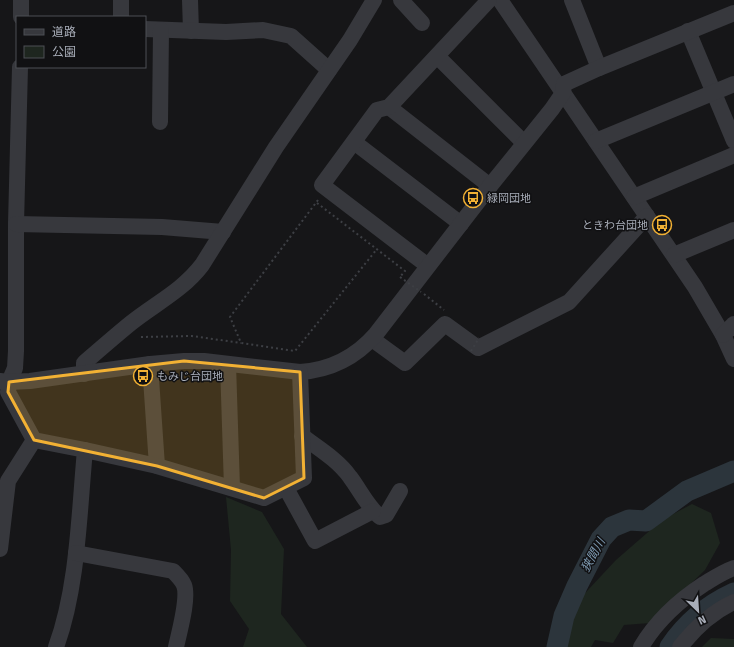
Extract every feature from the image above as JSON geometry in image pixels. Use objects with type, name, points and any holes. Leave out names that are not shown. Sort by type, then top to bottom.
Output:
[{"type":"street","points":[[21,0],[21,16]]},
{"type":"street","points":[[121,0],[121,16]]},
{"type":"street","points":[[190,0],[191,31]]},
{"type":"street","points":[[84,374],[84,363],[130,323],[181,288],[192,278],[202,265],[276,147],[350,40],[374,0]]},
{"type":"street","points":[[400,0],[422,23]]},
{"type":"street","points":[[428,266],[322,185],[378,110],[389,107],[489,0]]},
{"type":"street","points":[[500,0],[695,287],[728,330],[734,358]]},
{"type":"street","points":[[573,0],[599,68]]},
{"type":"street","points":[[5,381],[30,381],[150,364],[184,361],[204,361],[300,372],[312,372],[336,364],[356,353],[372,339],[490,186],[552,109],[563,94],[564,84],[734,12]]},
{"type":"street","points":[[146,29],[226,32],[263,30],[291,36],[329,70]]},
{"type":"street","points":[[160,122],[161,30]]},
{"type":"street","points":[[688,31],[734,141]]},
{"type":"street","points":[[437,56],[524,143]]},
{"type":"street","points":[[5,381],[15,368],[16,351],[16,224],[20,68]]},
{"type":"street","points":[[596,141],[734,84]]},
{"type":"street","points":[[389,107],[490,186]]},
{"type":"street","points":[[354,142],[461,224]]},
{"type":"street","points":[[634,197],[734,155]]},
{"type":"street","points":[[372,339],[405,363],[445,324],[478,348],[568,302],[647,216]]},
{"type":"street","points":[[16,224],[162,227],[223,232]]},
{"type":"street","points":[[674,255],[734,230]]},
{"type":"street","points":[[150,364],[157,466]]},
{"type":"street","points":[[228,364],[232,488]]},
{"type":"street","points":[[34,440],[157,466],[264,498],[304,478],[300,372]]},
{"type":"street","points":[[5,381],[8,392],[34,440]]},
{"type":"street","points":[[302,436],[333,459],[349,476],[373,511],[380,517],[386,515],[400,491]]},
{"type":"street","points":[[0,549],[8,481],[6,469],[34,440]]},
{"type":"street","points":[[56,647],[70,594],[76,553],[85,450]]},
{"type":"street","points":[[286,488],[314,541],[373,511]]},
{"type":"street","points":[[76,553],[173,571],[180,578],[186,594],[176,647]]},
{"type":"street","points":[[641,647],[650,632],[666,612],[690,593],[720,574],[734,568]]},
{"type":"street","points":[[680,647],[702,623],[714,613],[734,602]]},
{"type":"path","points":[[241,343],[230,317],[317,202],[405,271],[400,277],[421,292]]},
{"type":"path","points":[[140,337],[192,336],[295,351],[377,249]]},
{"type":"path","points":[[471,351],[479,338]]},
{"type":"highlighted area","points":[[184,361],[300,372],[304,478],[264,498],[157,466],[34,440],[8,392],[9,382]]},
{"type":"green space","points":[[226,497],[262,512],[284,549],[281,614],[307,647],[243,647],[249,629],[230,601],[231,550]]},
{"type":"green space","points":[[692,504],[711,513],[720,543],[705,570],[650,623],[624,625],[613,643],[595,640],[591,647],[566,647],[574,605],[616,560],[662,520]]},
{"type":"green space","points":[[711,638],[734,639],[734,647],[702,647]]},
{"type":"waterway","name":"狭間川","points":[[557,647],[564,616],[577,586],[601,539],[612,527],[629,520],[646,521],[687,491],[734,471]]},
{"type":"waterway","points":[[670,647],[683,630],[698,616],[715,603],[734,593]]},
{"type":"place","name":"緑岡団地","points":[[473,198]]},
{"type":"place","name":"ときわ台団地","points":[[662,225]]},
{"type":"place","name":"もみじ台団地","points":[[143,376]]}]
